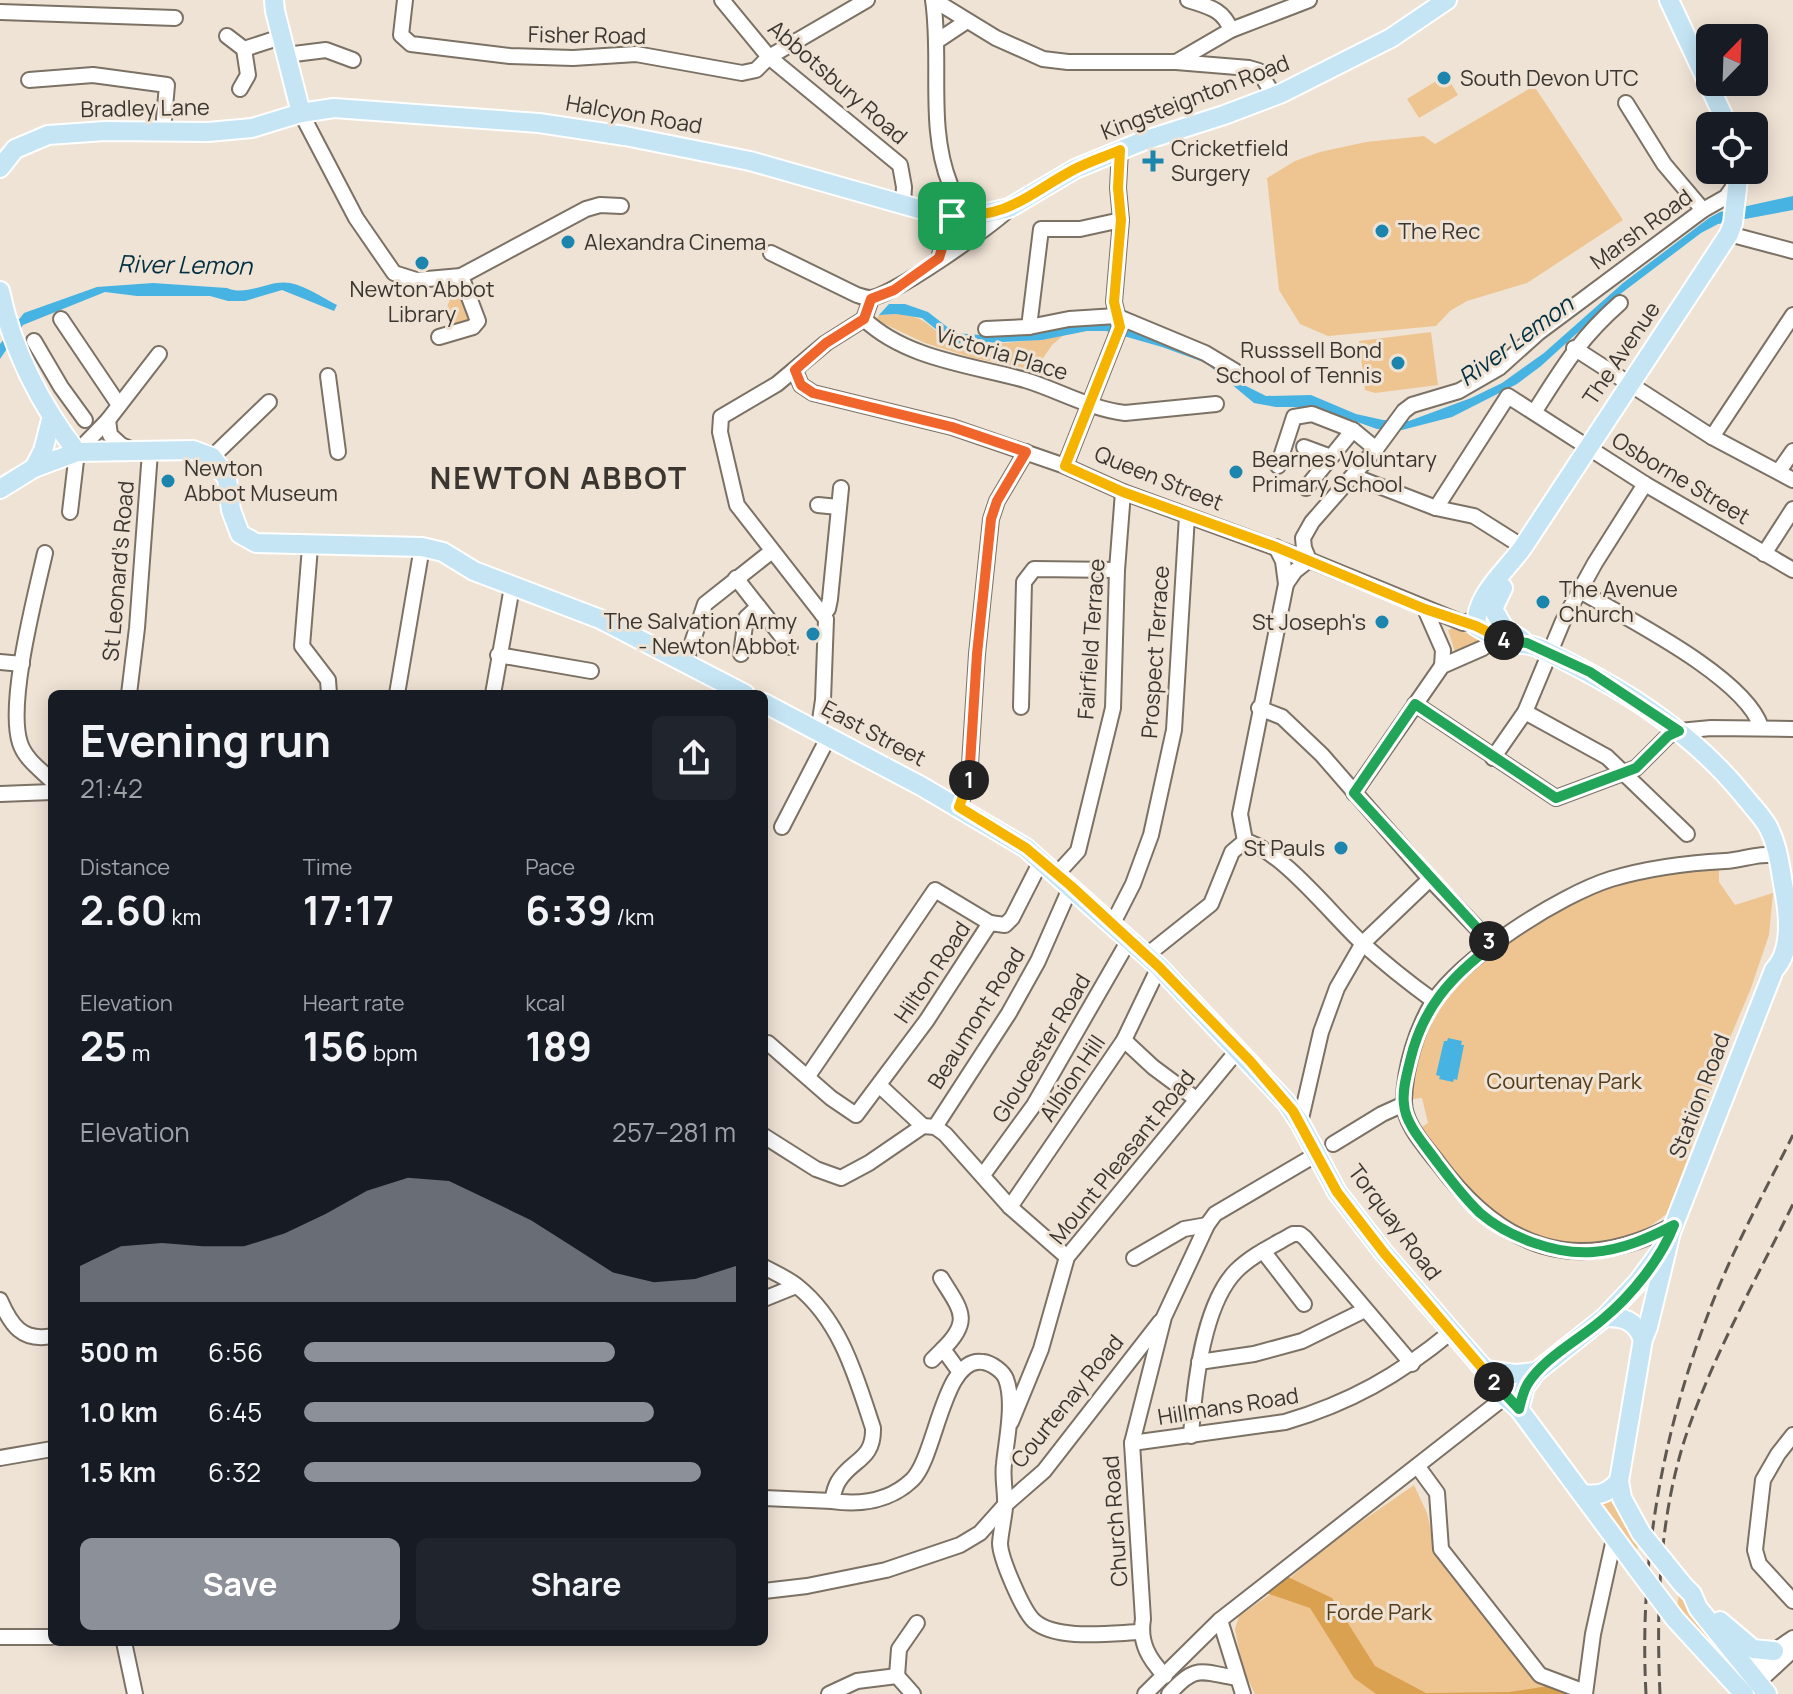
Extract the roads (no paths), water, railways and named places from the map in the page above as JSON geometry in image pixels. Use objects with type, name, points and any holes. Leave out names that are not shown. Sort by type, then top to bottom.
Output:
[{"type":"main road","points":[[274,0],[301,113]]},
{"type":"main road","name":"Kingsteignton Road","points":[[952,216],[974,216],[1009,208],[1075,169],[1274,96],[1391,38],[1447,0]]},
{"type":"main road","points":[[1669,0],[1721,112]]},
{"type":"main road","name":"Halcyon Road","points":[[301,113],[334,108],[583,129],[750,161],[952,216]]},
{"type":"main road","name":"Bradley Lane","points":[[0,167],[15,149],[48,135],[163,130],[208,132],[252,128],[301,113]]},
{"type":"main road","name":"The Avenue","points":[[1472,623],[1491,584],[1520,550],[1732,221],[1738,184]]},
{"type":"main road","points":[[0,291],[6,319],[25,342],[51,420],[77,452]]},
{"type":"main road","points":[[34,468],[43,451],[51,420]]},
{"type":"main road","points":[[0,489],[34,468],[77,452],[183,449],[203,452],[212,457],[227,479],[231,510],[240,534],[256,543],[310,547],[422,547],[443,552],[474,571],[600,619],[685,664],[723,690]]},
{"type":"main road","name":"The Avenue","points":[[1493,609],[1520,550]]},
{"type":"main road","points":[[1493,609],[1504,628],[1527,643]]},
{"type":"main road","name":"Queen Street","points":[[1472,623],[1510,642],[1527,643],[1590,672],[1679,731],[1723,770],[1767,824],[1778,856]]},
{"type":"main road","name":"East Street","points":[[768,705],[1008,836],[1064,880],[1153,961]]},
{"type":"main road","name":"Station Road","points":[[1619,1481],[1643,1339],[1671,1232],[1774,970],[1783,961],[1789,910],[1778,856]]},
{"type":"main road","name":"Torquay Road","points":[[1153,961],[1279,1093],[1300,1123],[1337,1192],[1384,1253],[1512,1403],[1675,1619],[1750,1687]]},
{"type":"main road","name":"Station Road","points":[[1536,1372],[1605,1317],[1638,1282],[1671,1232]]},
{"type":"main road","points":[[1605,1317],[1632,1321],[1643,1339]]},
{"type":"main road","points":[[1485,1370],[1515,1374],[1536,1372]]},
{"type":"main road","points":[[1512,1403],[1536,1372]]},
{"type":"main road","points":[[1582,1494],[1602,1495],[1619,1481]]},
{"type":"main road","points":[[1619,1481],[1622,1498],[1641,1533],[1687,1590],[1750,1687]]},
{"type":"main road","points":[[1687,1590],[1707,1605],[1746,1645],[1753,1649],[1784,1651]]},
{"type":"street","name":"Fisher Road","points":[[405,0],[401,35],[405,41],[424,46],[510,56],[573,58],[636,54],[727,72],[751,72],[769,57],[863,1]]},
{"type":"street","name":"Abbotsbury Road","points":[[722,0],[769,57],[900,165],[903,205]]},
{"type":"street","points":[[933,0],[996,38],[1043,59],[1068,62],[1176,62],[1249,68],[1259,71],[1274,96]]},
{"type":"street","points":[[933,0],[937,41],[938,134],[941,162],[950,184]]},
{"type":"street","points":[[1188,0],[1210,7],[1226,17],[1231,30]]},
{"type":"street","points":[[1176,62],[1231,30],[1309,0]]},
{"type":"street","points":[[0,12],[175,18]]},
{"type":"street","points":[[937,41],[967,21]]},
{"type":"street","points":[[227,36],[244,49],[283,46],[326,50],[353,60]]},
{"type":"street","points":[[240,89],[248,75],[244,49]]},
{"type":"street","points":[[29,80],[93,75],[167,85],[163,130]]},
{"type":"street","points":[[1626,103],[1664,164],[1703,210]]},
{"type":"street","points":[[301,113],[356,218],[374,245],[394,273],[416,280],[461,276],[586,209],[600,205],[621,206]]},
{"type":"street","points":[[1065,466],[1117,327],[1114,302],[1121,220],[1118,188],[1120,150]]},
{"type":"street","name":"Marsh Road","points":[[1376,449],[1412,405],[1459,391],[1499,368],[1538,333],[1703,210],[1726,197],[1734,184]]},
{"type":"street","points":[[771,253],[871,299],[894,290],[986,230],[1009,208]]},
{"type":"street","points":[[939,258],[952,216]]},
{"type":"street","points":[[1029,327],[1041,229],[1080,229],[1121,220]]},
{"type":"street","points":[[1732,221],[1793,251]]},
{"type":"street","points":[[439,337],[473,327],[478,321],[461,276]]},
{"type":"street","points":[[782,827],[822,732],[820,720],[827,625],[822,614],[737,505],[720,432],[721,417],[795,370],[826,343],[864,319],[871,299]]},
{"type":"street","points":[[1535,411],[1574,348],[1594,325],[1620,303]]},
{"type":"street","points":[[1712,437],[1793,315]]},
{"type":"street","points":[[61,319],[119,405]]},
{"type":"street","name":"Victoria Place","points":[[864,319],[897,340],[931,356],[1026,381],[1125,413],[1216,404]]},
{"type":"street","points":[[986,329],[1029,327],[1069,319],[1117,327],[1205,353],[1235,371]]},
{"type":"street","points":[[25,342],[85,420]]},
{"type":"street","points":[[1574,348],[1712,437],[1793,480]]},
{"type":"street","points":[[70,512],[77,452],[108,420],[159,354]]},
{"type":"street","name":"Queen Street","points":[[795,370],[801,385],[813,393],[952,427],[1026,452],[1123,492],[1276,547],[1425,609],[1472,623]]},
{"type":"street","points":[[328,376],[338,452]]},
{"type":"street","points":[[42,399],[61,387]]},
{"type":"street","name":"Osborne Street","points":[[1436,508],[1508,396],[1645,484],[1793,570]]},
{"type":"street","points":[[212,457],[269,402]]},
{"type":"street","points":[[1278,466],[1294,417],[1312,414],[1353,430],[1376,449],[1312,522],[1303,538],[1309,560],[1295,571],[1286,584]]},
{"type":"street","points":[[108,420],[110,435],[121,445],[145,452]]},
{"type":"street","points":[[1306,488],[1353,430]]},
{"type":"street","points":[[1304,447],[1331,457]]},
{"type":"street","points":[[1779,471],[1793,451]]},
{"type":"street","name":"St Leonard's Road","points":[[129,690],[137,628],[145,452]]},
{"type":"street","points":[[959,807],[969,780],[977,654],[991,519],[997,501],[1026,452]]},
{"type":"street","points":[[1353,476],[1436,508],[1474,516],[1520,550]]},
{"type":"street","points":[[1493,758],[1525,712],[1580,591],[1645,484]]},
{"type":"street","points":[[822,614],[828,609],[830,599],[841,488]]},
{"type":"street","name":"Fairfield Terrace","points":[[1064,880],[1078,851],[1113,708],[1123,492]]},
{"type":"street","points":[[818,505],[838,507]]},
{"type":"street","points":[[1764,554],[1793,509]]},
{"type":"street","name":"Prospect Terrace","points":[[1112,925],[1133,884],[1151,835],[1174,730],[1187,516]]},
{"type":"street","points":[[310,547],[302,646],[328,680],[329,690]]},
{"type":"street","points":[[398,690],[422,547]]},
{"type":"street","points":[[1245,841],[1240,814],[1286,584],[1283,561],[1276,547]]},
{"type":"street","points":[[685,664],[705,604],[772,551]]},
{"type":"street","points":[[45,553],[17,703],[19,742],[48,777]]},
{"type":"street","points":[[1021,707],[1024,582],[1034,569],[1117,570]]},
{"type":"street","points":[[736,578],[790,647]]},
{"type":"street","points":[[494,690],[512,587]]},
{"type":"street","points":[[1580,591],[1718,675],[1758,716],[1761,727]]},
{"type":"street","points":[[741,654],[746,618],[758,607]]},
{"type":"street","points":[[1425,609],[1443,650],[1442,666]]},
{"type":"street","points":[[1472,623],[1493,609]]},
{"type":"street","points":[[1354,793],[1442,666],[1483,648]]},
{"type":"street","points":[[498,655],[591,671]]},
{"type":"street","points":[[0,662],[22,664]]},
{"type":"street","points":[[1415,704],[1556,798],[1636,768],[1668,736],[1679,731],[1761,727],[1793,729]]},
{"type":"street","points":[[1259,708],[1282,717],[1322,755],[1430,879],[1493,945]]},
{"type":"street","points":[[1525,712],[1607,757],[1687,834]]},
{"type":"street","points":[[0,794],[48,792]]},
{"type":"street","points":[[1245,841],[1259,844],[1363,943],[1434,1001]]},
{"type":"street","points":[[1153,961],[1211,904],[1232,852],[1245,841]]},
{"type":"street","points":[[1671,1232],[1630,1245],[1576,1252],[1537,1243],[1498,1226],[1449,1179],[1412,1126],[1404,1104],[1413,1049],[1434,1001],[1464,969],[1530,918],[1608,880],[1647,870],[1734,861],[1764,853],[1778,856]]},
{"type":"street","name":"Hilton Road","points":[[808,1076],[831,1098],[856,1115],[880,1086],[990,923],[1005,925],[1012,918],[1041,861]]},
{"type":"street","points":[[1300,1123],[1321,1032],[1337,988],[1363,943],[1430,879]]},
{"type":"street","name":"Beaumont Road","points":[[929,1127],[1009,1013],[1038,961],[1064,880]]},
{"type":"street","points":[[768,1043],[808,1076],[935,890],[990,923]]},
{"type":"street","name":"Gloucester Road","points":[[983,1175],[1034,1105],[1129,940]]},
{"type":"street","name":"Albion Hill","points":[[1010,1207],[1124,1040],[1153,961]]},
{"type":"street","points":[[1124,1040],[1153,1067],[1196,1099]]},
{"type":"street","name":"Mount Pleasant Road","points":[[1010,1426],[1041,1349],[1067,1257],[1232,1057]]},
{"type":"street","points":[[880,1086],[929,1127],[945,1134],[1010,1207],[1067,1257]]},
{"type":"street","points":[[1279,1093],[1293,1093],[1308,1087]]},
{"type":"street","points":[[1333,1144],[1404,1104]]},
{"type":"street","points":[[768,1139],[816,1169],[841,1178],[929,1127]]},
{"type":"street","name":"Church Road","points":[[1165,1676],[1149,1660],[1141,1632],[1143,1619],[1132,1443],[1164,1317],[1215,1214],[1317,1154]]},
{"type":"street","name":"Church Road","points":[[1134,1258],[1184,1229],[1207,1225]]},
{"type":"street","points":[[1191,1436],[1199,1362],[1211,1318],[1232,1276],[1263,1251],[1293,1234],[1300,1234],[1412,1364]]},
{"type":"street","points":[[1263,1251],[1304,1304]]},
{"type":"street","points":[[768,1269],[796,1286],[822,1311],[850,1358],[873,1428],[874,1439],[868,1452],[838,1481],[832,1501]]},
{"type":"street","points":[[932,1360],[960,1329],[962,1311],[941,1278]]},
{"type":"street","points":[[768,1297],[796,1286]]},
{"type":"street","points":[[0,1300],[18,1330],[31,1337],[48,1336]]},
{"type":"street","points":[[1199,1362],[1254,1354],[1302,1341],[1365,1310]]},
{"type":"street","name":"Courtenay Road","points":[[1005,1505],[1044,1471],[1164,1317]]},
{"type":"street","name":"Hillmans Road","points":[[1132,1443],[1285,1422],[1309,1415],[1361,1394],[1412,1364],[1451,1332]]},
{"type":"street","points":[[768,1499],[869,1502],[911,1481],[922,1466],[959,1371],[943,1349]]},
{"type":"street","name":"Courtenay Road","points":[[959,1371],[973,1362],[984,1362],[997,1368],[1006,1379],[1010,1426],[1003,1467],[1005,1505]]},
{"type":"street","points":[[1145,1694],[1220,1620],[1418,1467],[1512,1403]]},
{"type":"street","points":[[1793,1435],[1763,1480],[1755,1550],[1759,1564],[1793,1601]]},
{"type":"street","points":[[0,1458],[48,1450]]},
{"type":"street","points":[[1418,1467],[1437,1493],[1441,1549],[1540,1675],[1585,1693],[1593,1634],[1614,1539]]},
{"type":"street","points":[[768,1591],[886,1570],[960,1545],[980,1533],[1005,1505]]},
{"type":"street","points":[[1005,1505],[1000,1547],[1012,1585],[1034,1621],[1068,1635],[1141,1632]]},
{"type":"street","points":[[1220,1620],[1243,1694]]},
{"type":"street","points":[[913,1694],[897,1676],[899,1649],[917,1623]]},
{"type":"street","points":[[0,1637],[48,1637]]},
{"type":"street","points":[[1750,1687],[1793,1638]]},
{"type":"street","points":[[125,1646],[135,1694]]},
{"type":"street","points":[[1169,1694],[1191,1673],[1237,1678]]},
{"type":"street","points":[[829,1694],[857,1681],[897,1676]]},
{"type":"water","name":"River Lemon","points":[[1793,196],[1793,210],[1718,224],[1701,233],[1619,295],[1517,384],[1452,417],[1402,430],[1377,429],[1315,407],[1276,407],[1254,403],[1206,363],[1106,331],[1087,331],[1042,340],[962,344],[948,339],[922,318],[879,315],[889,304],[905,304],[928,312],[955,333],[981,335],[1106,323],[1214,362],[1238,382],[1266,396],[1311,395],[1356,414],[1383,420],[1409,421],[1502,383],[1544,353],[1623,283],[1709,218],[1720,212]]},
{"type":"water","name":"River Lemon","points":[[282,282],[308,289],[337,305],[334,311],[282,290],[245,301],[228,301],[210,296],[137,296],[105,292],[23,325],[0,359],[0,344],[24,313],[97,287],[153,283],[243,290]]},
{"type":"water","points":[[1448,1038],[1462,1041],[1461,1045],[1464,1045],[1457,1080],[1453,1082],[1439,1079],[1440,1076],[1436,1075],[1444,1041]]},
{"type":"railway","points":[[1646,1694],[1646,1598],[1650,1550],[1677,1409],[1726,1270],[1793,1135]]},
{"type":"railway","points":[[1660,1694],[1662,1558],[1680,1456],[1690,1424],[1738,1312],[1793,1204]]},
{"type":"place","name":"South Devon UTC","points":[[1444,78]]},
{"type":"place","name":"Cricketfield Surgery","points":[[1153,161]]},
{"type":"place","name":"The Rec","points":[[1382,231]]},
{"type":"place","name":"Alexandra Cinema","points":[[568,242]]},
{"type":"place","name":"Newton Abbot Library","points":[[422,263]]},
{"type":"place","name":"Russsell Bond School of Tennis","points":[[1398,363]]},
{"type":"place","name":"Bearnes Voluntary Primary School","points":[[1236,472]]},
{"type":"place","name":"Newton Abbot Museum","points":[[168,481]]},
{"type":"place","name":"The Avenue Church","points":[[1543,602]]},
{"type":"place","name":"St Joseph's","points":[[1382,622]]},
{"type":"place","name":"The Salvation Army - Newton Abbot","points":[[813,634]]},
{"type":"place","name":"St Pauls","points":[[1341,848]]},
{"type":"district","name":"NEWTON ABBOT","points":[[559,477]]},
{"type":"park label","name":"Courtenay Park","points":[[1564,1081]]},
{"type":"park label","name":"Forde Park","points":[[1379,1612]]}]
